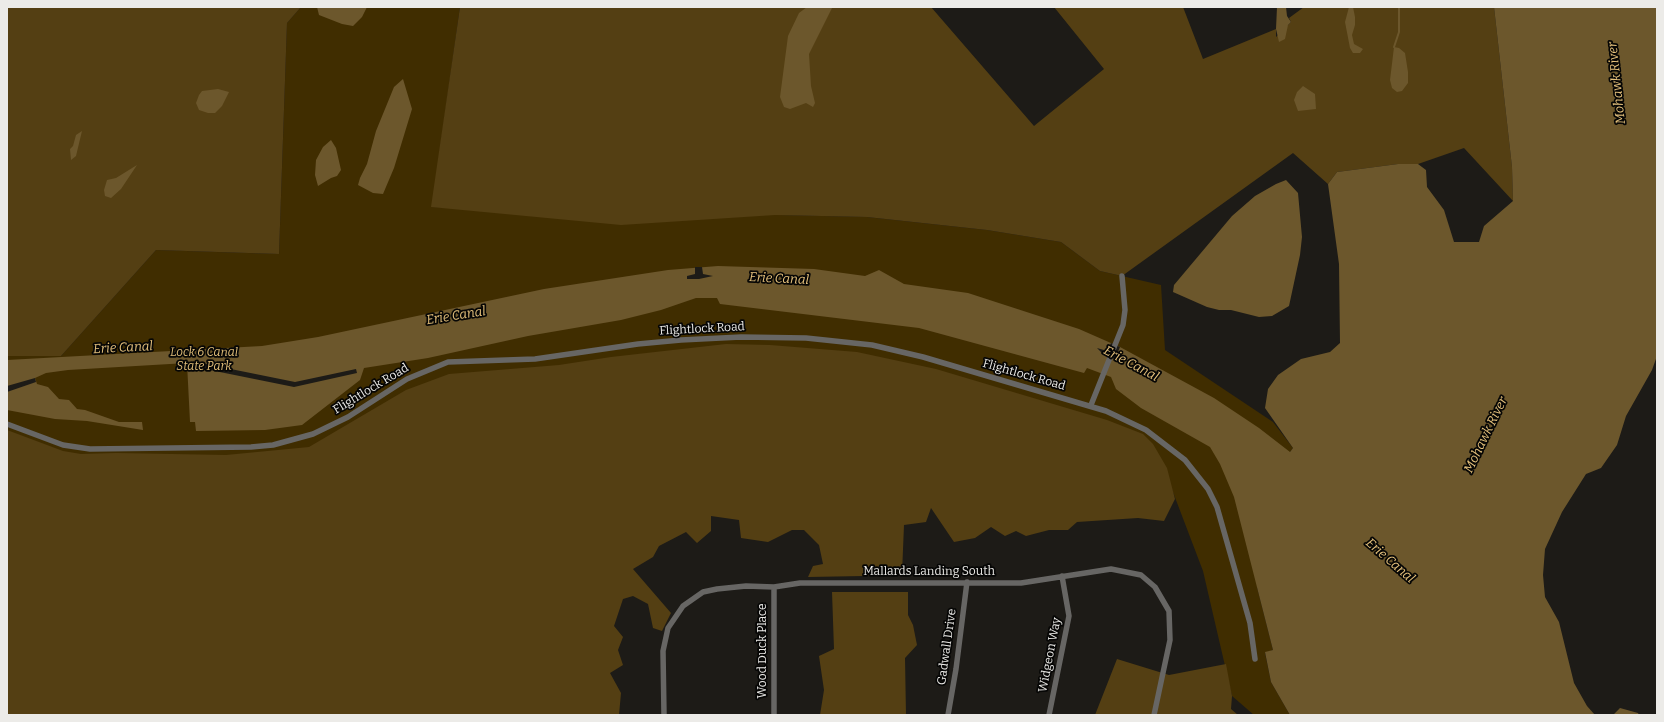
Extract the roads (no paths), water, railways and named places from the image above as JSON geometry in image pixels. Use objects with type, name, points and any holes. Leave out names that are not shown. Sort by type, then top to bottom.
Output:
[{"type":"street","points":[[1091,405],[1123,325],[1125,310],[1122,276]]},
{"type":"street","name":"Flightlock Road","points":[[7,424],[63,444],[90,449],[252,447],[273,445],[298,439],[335,424],[407,379],[448,362],[534,359],[638,344],[741,337],[806,338],[872,345],[923,357],[1091,405],[1132,422],[1146,430],[1185,460],[1208,489],[1217,507],[1250,623],[1255,659]]},
{"type":"street","name":"Mallards Landing South","points":[[664,715],[663,650],[665,639],[673,618],[683,606],[703,592],[717,588],[746,586],[774,587],[800,583],[1021,583],[1111,569],[1141,575],[1155,587],[1169,611],[1170,640],[1154,715]]},
{"type":"street","name":"Widgeon Way","points":[[1049,715],[1069,616],[1062,576]]},
{"type":"street","name":"Gadwall Drive","points":[[948,715],[967,582]]},
{"type":"street","name":"Wood Duck Place","points":[[774,587],[774,715]]},
{"type":"water","points":[[317,7],[367,7],[362,17],[353,26],[342,24],[319,15]]},
{"type":"water","points":[[807,7],[832,8],[809,54],[811,86],[815,103],[813,107],[806,103],[790,109],[784,107],[780,97],[788,36],[799,13]]},
{"type":"water","points":[[1277,7],[1286,7],[1287,16],[1291,22],[1288,25],[1285,39],[1279,42],[1276,29]]},
{"type":"water","points":[[1349,7],[1353,7],[1355,25],[1352,35],[1354,44],[1363,49],[1360,53],[1353,53],[1350,48],[1345,22]]},
{"type":"water","points":[[1494,7],[1657,7],[1657,356],[1652,370],[1626,416],[1617,445],[1601,468],[1586,474],[1562,512],[1545,549],[1543,575],[1545,597],[1559,622],[1574,683],[1587,706],[1595,715],[1290,715],[1271,682],[1265,652],[1273,650],[1234,497],[1220,464],[1210,447],[1141,408],[1116,389],[1111,377],[1087,368],[1084,373],[919,328],[720,304],[717,298],[696,298],[661,310],[621,320],[528,336],[428,358],[364,368],[360,380],[302,425],[265,430],[196,431],[195,422],[190,422],[187,363],[68,370],[46,373],[35,378],[37,384],[48,387],[59,399],[69,400],[77,409],[85,410],[119,422],[142,422],[143,430],[87,421],[55,419],[7,410],[7,360],[262,346],[318,337],[544,289],[668,270],[718,266],[814,269],[865,276],[879,270],[904,284],[968,293],[1079,329],[1120,347],[1214,398],[1259,428],[1290,452],[1293,448],[1265,408],[1268,389],[1278,375],[1301,359],[1330,352],[1340,343],[1339,264],[1328,184],[1337,172],[1398,164],[1418,164],[1426,170],[1427,187],[1444,210],[1454,242],[1479,242],[1484,226],[1513,201],[1512,167]]},
{"type":"water","points":[[1394,47],[1399,48],[1405,53],[1408,72],[1408,83],[1402,91],[1397,92],[1392,88],[1390,80]]},
{"type":"water","points":[[403,79],[412,109],[394,168],[383,194],[373,193],[358,185],[367,164],[376,131],[394,87]]},
{"type":"water","points":[[1303,86],[1315,94],[1316,109],[1298,111],[1294,100],[1297,92]]},
{"type":"water","points":[[218,89],[229,92],[222,106],[215,113],[208,113],[199,110],[196,103],[202,91]]},
{"type":"water","points":[[82,131],[76,156],[71,160],[70,149],[73,146],[76,135]]},
{"type":"water","points":[[331,140],[336,148],[341,170],[337,176],[318,186],[315,175],[316,160],[323,147]]},
{"type":"water","points":[[137,165],[121,189],[111,198],[105,196],[104,190],[107,180],[116,178]]},
{"type":"water","points":[[1286,180],[1298,193],[1302,237],[1300,255],[1289,306],[1272,316],[1259,317],[1231,310],[1219,310],[1207,307],[1173,292],[1174,285],[1232,216],[1255,196]]},
{"type":"water","points":[[1620,708],[1638,713],[1639,715],[1613,715]]},
{"type":"waterway","points":[[1394,47],[1399,32],[1399,7]]},
{"type":"water label","name":"Mohawk River","points":[[1617,83]]},
{"type":"water label","name":"Erie Canal","points":[[779,279]]},
{"type":"water label","name":"Erie Canal","points":[[456,316]]},
{"type":"water label","name":"Erie Canal","points":[[123,348]]},
{"type":"water label","name":"Erie Canal","points":[[1131,364]]},
{"type":"water label","name":"Mohawk River","points":[[1486,435]]},
{"type":"water label","name":"Erie Canal","points":[[1390,561]]},
{"type":"park label","name":"Lock 6 Canal State Park","points":[[204,360]]}]
